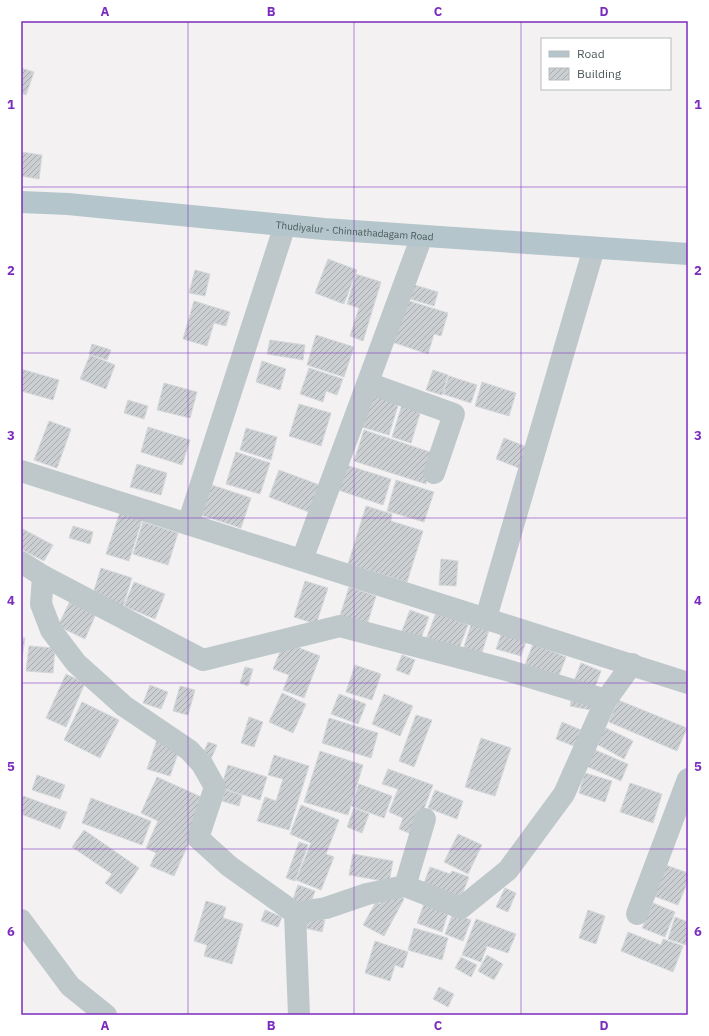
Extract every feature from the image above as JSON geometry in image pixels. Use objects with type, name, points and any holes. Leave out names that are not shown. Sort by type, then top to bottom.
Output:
[{"type":"main road","name":"Thudiyalur - Chinnathadagam Road","points":[[21,202],[68,204],[285,225],[422,236],[688,254]]},
{"type":"street","points":[[188,524],[285,225]]},
{"type":"street","points":[[302,560],[422,236]]},
{"type":"street","points":[[486,618],[594,248]]},
{"type":"street","points":[[368,383],[454,414],[434,473]]},
{"type":"street","points":[[21,471],[688,683]]},
{"type":"street","points":[[21,562],[43,576],[203,660],[340,626],[503,669],[606,700]]},
{"type":"street","points":[[43,576],[41,604],[51,630],[76,663],[124,706],[189,750],[202,764],[215,787],[198,838],[229,866],[295,914],[326,908],[367,894],[405,886],[461,908],[508,870],[564,794],[606,700],[632,664]]},
{"type":"street","points":[[637,914],[688,779]]},
{"type":"street","points":[[405,886],[425,819]]},
{"type":"street","points":[[295,914],[299,1015]]},
{"type":"street","points":[[21,920],[70,986],[106,1015]]},
{"type":"building","points":[[21,68],[34,72],[26,95],[21,93]]},
{"type":"building","points":[[21,152],[42,155],[39,179],[21,176]]},
{"type":"building","points":[[328,259],[357,270],[344,304],[315,293]]},
{"type":"building","points":[[195,270],[210,274],[205,296],[189,293]]},
{"type":"building","points":[[356,274],[381,282],[363,341],[350,336],[359,308],[347,304]]},
{"type":"building","points":[[411,284],[438,292],[434,306],[407,298]]},
{"type":"building","points":[[406,300],[448,313],[441,336],[434,334],[428,354],[392,342]]},
{"type":"building","points":[[194,301],[230,312],[226,326],[214,323],[207,346],[183,339]]},
{"type":"building","points":[[316,335],[354,347],[344,377],[307,365]]},
{"type":"building","points":[[270,340],[305,345],[303,360],[267,354]]},
{"type":"building","points":[[92,344],[111,350],[107,360],[89,354]]},
{"type":"building","points":[[90,355],[115,365],[106,389],[80,379]]},
{"type":"building","points":[[262,361],[286,369],[280,390],[256,382]]},
{"type":"building","points":[[309,368],[343,379],[337,395],[326,391],[323,402],[300,394]]},
{"type":"building","points":[[21,369],[59,380],[53,400],[21,391]]},
{"type":"building","points":[[433,370],[448,375],[442,395],[426,390]]},
{"type":"building","points":[[449,376],[477,385],[471,403],[443,394]]},
{"type":"building","points":[[482,382],[516,393],[509,416],[475,406]]},
{"type":"building","points":[[164,383],[197,392],[190,418],[157,410]]},
{"type":"building","points":[[372,393],[399,402],[389,435],[362,427]]},
{"type":"building","points":[[128,400],[148,406],[144,419],[124,413]]},
{"type":"building","points":[[299,404],[331,413],[321,446],[289,436]]},
{"type":"building","points":[[402,405],[421,410],[411,443],[392,437]]},
{"type":"building","points":[[49,421],[71,429],[57,468],[34,460]]},
{"type":"building","points":[[148,427],[190,440],[182,465],[141,452]]},
{"type":"building","points":[[246,428],[277,437],[271,460],[240,450]]},
{"type":"building","points":[[364,430],[436,454],[426,484],[354,461]]},
{"type":"building","points":[[504,438],[527,447],[519,468],[496,459]]},
{"type":"building","points":[[236,452],[270,463],[260,494],[226,484]]},
{"type":"building","points":[[137,464],[167,473],[161,495],[130,487]]},
{"type":"building","points":[[346,465],[391,479],[383,505],[338,490]]},
{"type":"building","points":[[279,470],[325,487],[314,514],[269,497]]},
{"type":"building","points":[[396,480],[434,492],[424,522],[387,511]]},
{"type":"building","points":[[212,485],[251,498],[241,528],[201,515]]},
{"type":"building","points":[[366,506],[392,514],[391,521],[423,531],[407,582],[348,564]]},
{"type":"building","points":[[120,512],[142,520],[129,561],[106,554]]},
{"type":"building","points":[[143,522],[178,533],[168,565],[133,554]]},
{"type":"building","points":[[73,526],[93,532],[90,544],[69,538]]},
{"type":"building","points":[[21,528],[53,545],[44,561],[21,549]]},
{"type":"building","points":[[441,559],[458,561],[456,586],[439,585]]},
{"type":"building","points":[[101,568],[132,578],[123,606],[92,597]]},
{"type":"building","points":[[305,581],[328,588],[316,624],[294,617]]},
{"type":"building","points":[[134,582],[165,594],[155,619],[124,606]]},
{"type":"building","points":[[349,587],[376,596],[366,628],[339,619]]},
{"type":"building","points":[[72,597],[98,609],[85,639],[58,626]]},
{"type":"building","points":[[410,610],[429,617],[419,643],[400,636]]},
{"type":"building","points":[[436,613],[468,625],[458,651],[426,639]]},
{"type":"building","points":[[471,625],[489,630],[480,659],[462,653]]},
{"type":"building","points":[[502,632],[527,639],[521,656],[496,649]]},
{"type":"building","points":[[21,638],[25,638],[21,665]]},
{"type":"building","points":[[284,642],[320,656],[304,698],[283,690],[289,675],[273,669]]},
{"type":"building","points":[[533,644],[566,657],[556,683],[523,670]]},
{"type":"building","points":[[29,646],[55,648],[53,673],[26,671]]},
{"type":"building","points":[[402,655],[415,660],[409,675],[396,670]]},
{"type":"building","points":[[581,663],[601,671],[593,692],[573,684]]},
{"type":"building","points":[[355,665],[381,674],[372,700],[346,692]]},
{"type":"building","points":[[245,667],[253,669],[248,686],[240,683]]},
{"type":"building","points":[[66,674],[85,683],[66,727],[46,718]]},
{"type":"building","points":[[150,685],[168,692],[161,709],[143,703]]},
{"type":"building","points":[[180,686],[195,690],[188,715],[173,711]]},
{"type":"building","points":[[282,693],[306,704],[293,733],[269,722]]},
{"type":"building","points":[[573,693],[598,698],[596,711],[570,706]]},
{"type":"building","points":[[339,694],[366,704],[358,724],[331,714]]},
{"type":"building","points":[[384,694],[413,706],[400,736],[372,724]]},
{"type":"building","points":[[618,700],[687,728],[677,751],[609,722]]},
{"type":"building","points":[[82,702],[119,720],[100,758],[64,740]]},
{"type":"building","points":[[416,715],[432,720],[414,767],[399,761]]},
{"type":"building","points":[[249,717],[263,722],[254,747],[241,743]]},
{"type":"building","points":[[329,718],[378,733],[371,758],[322,743]]},
{"type":"building","points":[[562,722],[588,733],[581,749],[556,739]]},
{"type":"building","points":[[604,727],[633,741],[624,759],[595,743]]},
{"type":"building","points":[[481,738],[511,748],[495,796],[465,787]]},
{"type":"building","points":[[157,740],[180,748],[170,776],[147,769]]},
{"type":"building","points":[[208,742],[217,745],[211,759],[202,756]]},
{"type":"building","points":[[593,749],[628,764],[621,781],[586,766]]},
{"type":"building","points":[[320,751],[363,765],[348,815],[304,802]]},
{"type":"building","points":[[274,755],[309,766],[289,830],[257,821],[265,797],[276,801],[283,779],[268,775]]},
{"type":"building","points":[[228,765],[267,777],[260,800],[221,788]]},
{"type":"building","points":[[388,769],[433,785],[414,835],[399,829],[403,818],[389,812],[398,789],[382,784]]},
{"type":"building","points":[[585,773],[612,781],[605,802],[579,793]]},
{"type":"building","points":[[37,775],[65,785],[60,799],[32,790]]},
{"type":"building","points":[[157,777],[208,800],[174,876],[150,866],[156,853],[146,848],[158,821],[141,813]]},
{"type":"building","points":[[630,783],[662,794],[653,823],[620,812]]},
{"type":"building","points":[[359,784],[392,796],[384,818],[351,806]]},
{"type":"building","points":[[225,790],[242,795],[239,806],[222,801]]},
{"type":"building","points":[[435,790],[463,801],[457,819],[428,808]]},
{"type":"building","points":[[23,796],[67,812],[60,829],[21,814],[21,801]]},
{"type":"building","points":[[91,798],[151,821],[142,845],[82,823]]},
{"type":"building","points":[[301,805],[339,820],[326,854],[334,857],[321,890],[296,880],[311,843],[290,834]]},
{"type":"building","points":[[354,808],[369,814],[362,833],[347,827]]},
{"type":"building","points":[[84,830],[139,868],[121,894],[105,883],[112,874],[72,847]]},
{"type":"building","points":[[458,834],[482,845],[468,874],[444,862]]},
{"type":"building","points":[[299,842],[308,845],[295,881],[286,878]]},
{"type":"building","points":[[353,854],[393,861],[389,882],[349,875]]},
{"type":"building","points":[[663,864],[688,873],[688,881],[678,905],[651,895]]},
{"type":"building","points":[[430,867],[450,874],[452,871],[469,877],[461,897],[424,883]]},
{"type":"building","points":[[298,885],[315,891],[309,908],[292,902]]},
{"type":"building","points":[[505,888],[516,893],[508,912],[496,907]]},
{"type":"building","points":[[388,890],[404,899],[384,936],[363,925],[376,902],[380,904]]},
{"type":"building","points":[[206,901],[226,907],[223,918],[243,924],[232,964],[204,956],[207,945],[194,941]]},
{"type":"building","points":[[653,903],[675,912],[665,937],[642,928]]},
{"type":"building","points":[[424,904],[448,913],[442,932],[417,923]]},
{"type":"building","points":[[265,910],[282,917],[278,927],[261,921]]},
{"type":"building","points":[[588,910],[605,916],[596,944],[579,938]]},
{"type":"building","points":[[453,913],[471,920],[463,941],[445,934]]},
{"type":"building","points":[[308,916],[325,920],[322,932],[305,928]]},
{"type":"building","points":[[675,917],[688,922],[688,938],[686,945],[668,939]]},
{"type":"building","points":[[476,919],[516,934],[508,953],[487,946],[481,962],[462,955]]},
{"type":"building","points":[[414,928],[448,938],[442,960],[408,950]]},
{"type":"building","points":[[628,932],[661,945],[663,939],[683,946],[673,972],[621,951]]},
{"type":"building","points":[[375,941],[408,952],[403,968],[395,965],[390,981],[365,973]]},
{"type":"building","points":[[487,955],[503,964],[494,980],[478,971]]},
{"type":"building","points":[[461,957],[477,965],[471,977],[455,968]]},
{"type":"building","points":[[439,987],[454,994],[448,1007],[433,999]]}]
